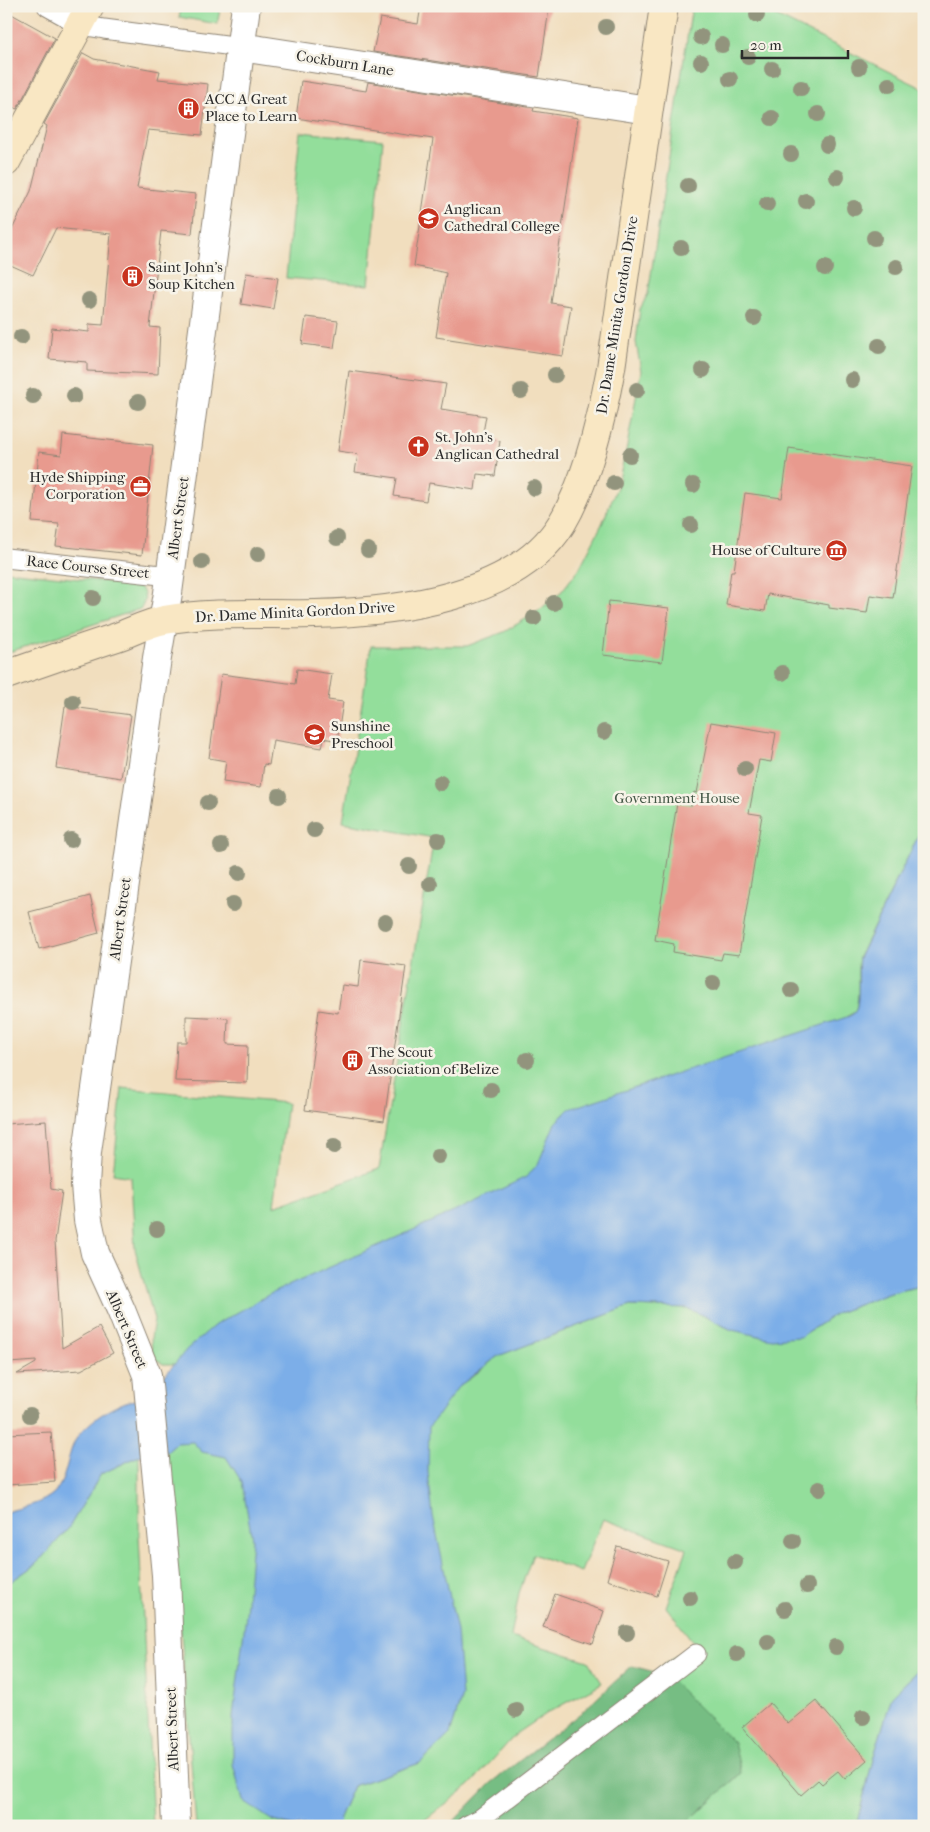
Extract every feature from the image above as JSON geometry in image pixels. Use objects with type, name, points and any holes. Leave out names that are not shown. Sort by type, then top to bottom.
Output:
[{"type":"main road","name":"Dr. Dame Minita Gordon Drive","points":[[6,675],[163,620],[219,615],[331,614],[419,605],[459,594],[494,580],[522,564],[544,545],[561,524],[574,496],[593,444],[604,406],[664,6]]},
{"type":"main road","points":[[6,162],[85,16]]},
{"type":"street","name":"Albert Street","points":[[176,1826],[166,1575],[147,1375],[121,1310],[95,1253],[88,1220],[85,1184],[87,1152],[170,576],[246,6]]},
{"type":"street","name":"Cockburn Lane","points":[[241,47],[648,110]]},
{"type":"lane","name":"Cockburn Lane","points":[[47,6],[85,16],[104,30],[241,47]]},
{"type":"lane","name":"Race Course Street","points":[[6,558],[170,576]]},
{"type":"lane","points":[[466,1826],[480,1818],[696,1654]]},
{"type":"green space","points":[[182,6],[221,6],[217,24],[179,17]]},
{"type":"green space","name":"Government House","points":[[692,6],[756,6],[924,89],[924,824],[859,957],[858,999],[855,1012],[580,1162],[181,1364],[163,1364],[156,1359],[152,1350],[151,1338],[154,1320],[135,1249],[131,1177],[113,1174],[122,1088],[287,1103],[274,1206],[379,1169],[434,838],[343,822],[371,646],[467,646],[504,632],[537,612],[561,592],[579,569],[602,524],[617,487],[626,451],[641,371],[636,342],[640,309],[648,294]]},
{"type":"green space","points":[[300,132],[383,140],[369,285],[286,278]]},
{"type":"green space","points":[[6,571],[136,585],[144,593],[144,603],[140,609],[6,653]]},
{"type":"green space","points":[[921,1286],[924,1288],[924,1665],[892,1696],[856,1826],[683,1826],[741,1773],[666,1675],[654,1672],[694,1643],[666,1607],[687,1549],[603,1519],[581,1572],[533,1554],[519,1593],[511,1637],[588,1661],[602,1683],[549,1712],[516,1734],[470,1785],[417,1826],[339,1826],[340,1815],[353,1786],[420,1763],[450,1734],[462,1696],[344,1464],[472,1377],[498,1356],[630,1306],[687,1308],[732,1330],[800,1337],[837,1313],[891,1293]]},
{"type":"green space","points":[[180,1432],[259,1454],[273,1821],[293,1826],[196,1826],[167,1452],[176,1443]]},
{"type":"green space","points":[[139,1456],[139,1535],[153,1826],[6,1826],[6,1585],[36,1564],[68,1529],[101,1474]]},
{"type":"green space","points":[[632,1666],[666,1675],[734,1743],[741,1773],[683,1826],[449,1826],[490,1784],[582,1712]]},
{"type":"water","points":[[924,824],[924,1288],[921,1286],[891,1293],[837,1313],[800,1337],[772,1339],[732,1330],[687,1308],[630,1306],[498,1356],[458,1387],[429,1427],[428,1472],[433,1516],[457,1631],[462,1696],[450,1734],[420,1763],[353,1786],[340,1815],[339,1826],[293,1826],[273,1821],[243,1801],[233,1764],[233,1716],[246,1615],[252,1539],[242,1482],[226,1457],[202,1452],[193,1442],[177,1443],[167,1452],[139,1456],[101,1474],[68,1529],[36,1564],[6,1585],[6,1512],[38,1502],[55,1492],[64,1476],[73,1445],[82,1431],[95,1419],[111,1409],[126,1402],[145,1399],[187,1349],[215,1325],[272,1293],[458,1210],[526,1177],[538,1164],[555,1123],[569,1109],[853,1014],[856,1009],[858,996],[859,958]]},
{"type":"water","points":[[924,1665],[924,1826],[856,1826],[892,1696]]},
{"type":"building","points":[[421,6],[525,6],[549,9],[539,77],[373,52],[380,18],[418,24]]},
{"type":"building","points":[[6,11],[55,38],[17,109],[6,104]]},
{"type":"building","points":[[83,53],[94,59],[160,71],[158,79],[208,84],[202,135],[148,130],[137,188],[196,194],[192,234],[161,231],[150,327],[160,328],[158,374],[87,371],[87,362],[49,359],[52,328],[89,332],[89,324],[103,325],[111,234],[56,228],[33,275],[6,263],[6,242],[31,191],[47,126],[44,124]]},
{"type":"building","points":[[301,81],[366,91],[368,82],[534,108],[533,111],[578,118],[551,303],[571,306],[563,356],[436,337],[446,273],[414,266],[433,139],[296,118]]},
{"type":"building","points":[[246,273],[278,278],[273,309],[241,304]]},
{"type":"building","points":[[306,317],[338,321],[334,348],[302,344]]},
{"type":"building","name":"St. John's Anglican Cathedral","points":[[349,371],[446,384],[441,409],[486,416],[482,438],[500,441],[495,476],[477,474],[475,490],[429,483],[426,501],[394,496],[397,478],[355,472],[358,454],[338,451]]},
{"type":"building","points":[[63,435],[153,445],[142,555],[56,546],[59,524],[32,522],[39,452],[61,455]]},
{"type":"building","name":"House of Culture","points":[[789,448],[912,466],[893,598],[870,595],[867,613],[829,608],[829,605],[768,594],[765,611],[726,605],[731,571],[734,571],[745,493],[782,498]]},
{"type":"building","points":[[609,601],[669,608],[662,662],[603,655]]},
{"type":"building","points":[[297,669],[332,674],[328,700],[343,702],[337,741],[324,738],[322,748],[273,740],[269,765],[264,764],[261,787],[223,782],[226,761],[209,758],[221,674],[295,684]]},
{"type":"building","points":[[65,706],[131,715],[121,778],[56,768]]},
{"type":"building","points":[[711,722],[776,733],[771,762],[759,760],[749,813],[762,815],[739,955],[723,953],[721,960],[673,952],[674,944],[655,940],[677,803],[692,805],[694,792],[697,793]]},
{"type":"building","points":[[90,896],[99,933],[39,949],[29,912]]},
{"type":"building","name":"The Scout Association of Belize","points":[[361,960],[406,966],[384,1121],[305,1110],[319,1010],[338,1013],[342,985],[358,987]]},
{"type":"building","points":[[186,1016],[228,1018],[227,1044],[248,1045],[247,1083],[175,1081],[177,1042],[186,1042]]},
{"type":"building","points":[[46,1121],[51,1189],[62,1191],[55,1241],[62,1348],[99,1327],[113,1353],[81,1370],[17,1374],[36,1363],[36,1361],[9,1363],[6,1317],[6,1124]]},
{"type":"building","points":[[51,1432],[55,1482],[6,1485],[6,1434]]},
{"type":"building","points":[[617,1546],[668,1561],[657,1596],[607,1580]]},
{"type":"building","points":[[555,1594],[604,1611],[593,1644],[543,1627]]},
{"type":"building","points":[[816,1701],[867,1760],[845,1779],[838,1771],[822,1784],[818,1780],[801,1795],[742,1727],[770,1703],[788,1724]]},
{"type":"place","name":"ACC A Great Place to Learn","points":[[189,108]]},
{"type":"place","name":"Anglican Cathedral College","points":[[428,218]]},
{"type":"place","name":"Saint John's Soup Kitchen","points":[[132,276]]},
{"type":"place","name":"St. John's Anglican Cathedral","points":[[419,446]]},
{"type":"place","name":"Hyde Shipping Corporation","points":[[141,486]]},
{"type":"place","name":"House of Culture","points":[[837,550]]},
{"type":"place","name":"Sunshine Preschool","points":[[315,735]]},
{"type":"place","name":"The Scout Association of Belize","points":[[352,1061]]}]
